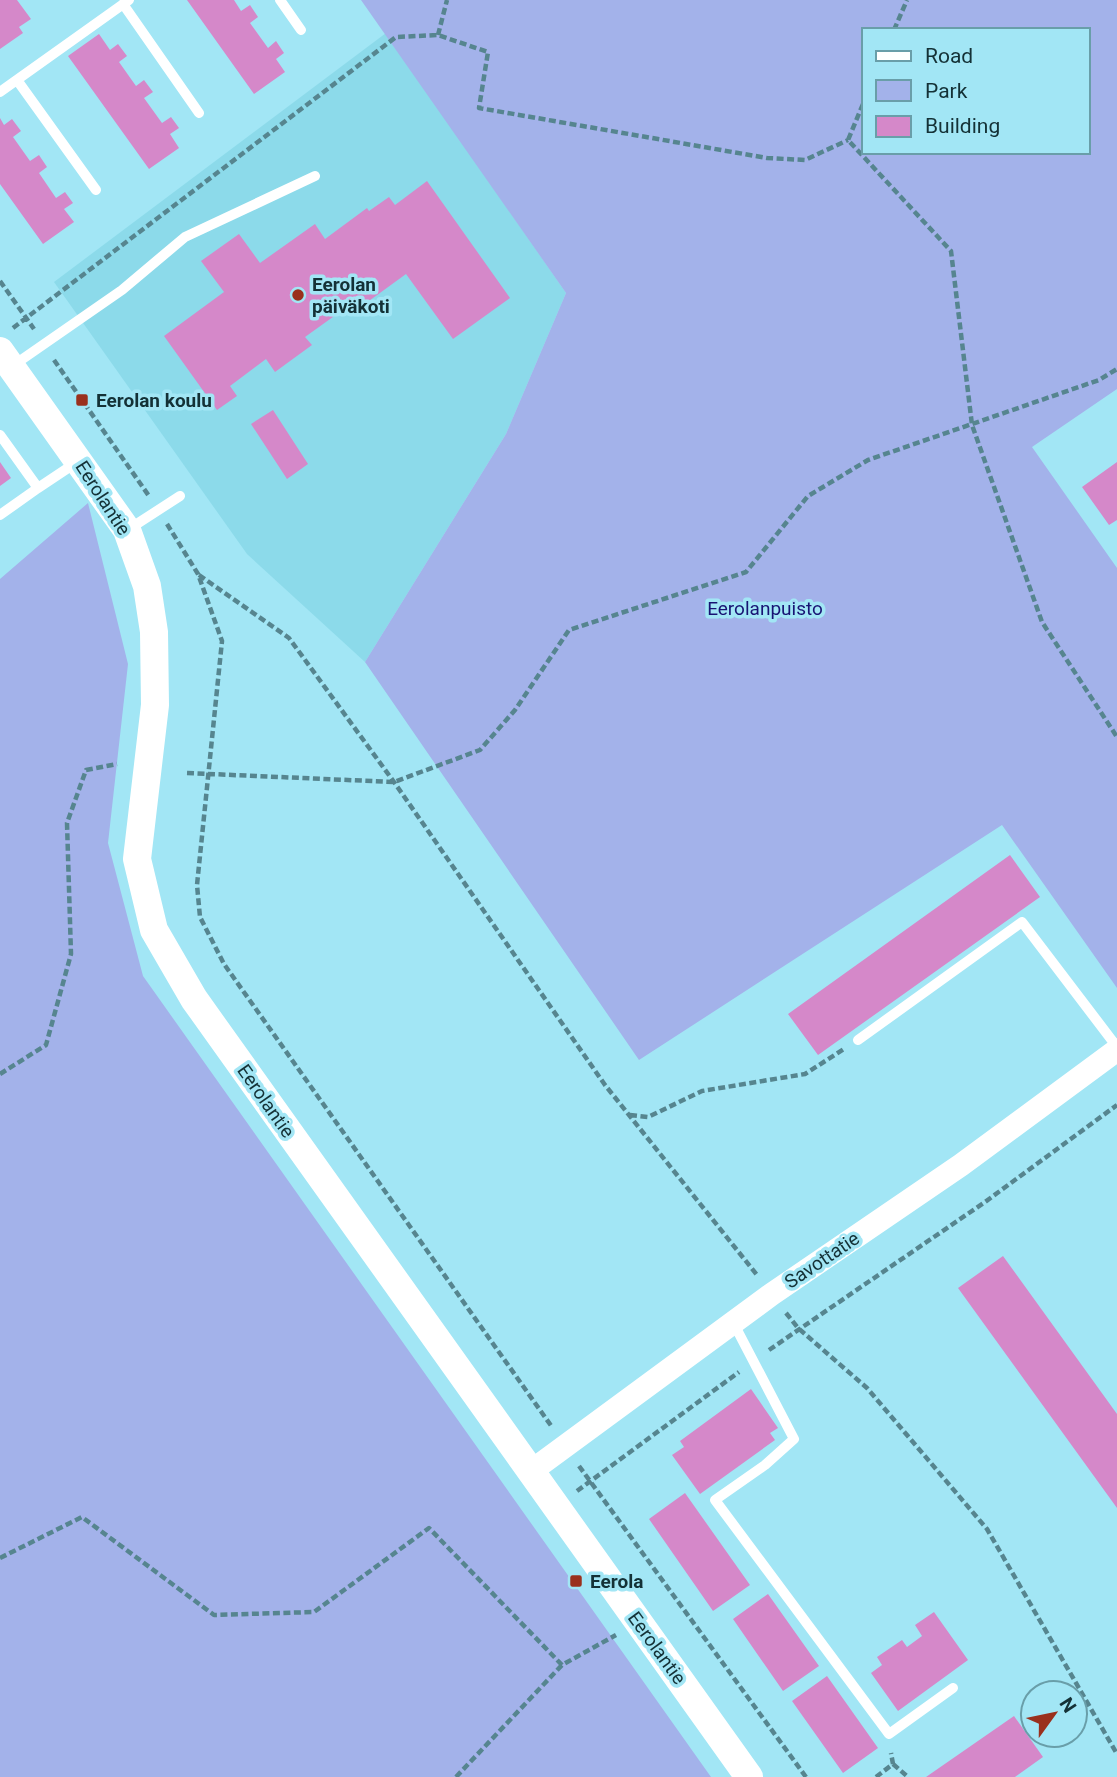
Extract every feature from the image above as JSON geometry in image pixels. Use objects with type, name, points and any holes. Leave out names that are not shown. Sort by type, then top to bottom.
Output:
[{"type":"street","name":"Eerolantie","points":[[6,359],[127,530],[147,586],[154,632],[155,705],[137,859],[154,930],[194,999],[749,1777]]},
{"type":"street","name":"Savottatie","points":[[530,1472],[772,1294],[961,1165],[1117,1049]]},
{"type":"lane","points":[[280,0],[300,30]]},
{"type":"lane","points":[[0,92],[126,2],[200,113]]},
{"type":"lane","points":[[17,80],[96,190]]},
{"type":"lane","points":[[6,359],[44,345],[122,290],[185,237],[315,176]]},
{"type":"lane","points":[[0,435],[37,488]]},
{"type":"lane","points":[[0,515],[78,461]]},
{"type":"lane","points":[[127,530],[180,496]]},
{"type":"lane","points":[[858,1040],[1022,922],[1117,1049]]},
{"type":"lane","points":[[734,1324],[794,1439],[765,1465],[715,1500],[889,1734],[953,1688]]},
{"type":"path","points":[[438,35],[447,0]]},
{"type":"path","points":[[895,28],[907,0]]},
{"type":"path","points":[[26,319],[396,37],[438,35],[488,52],[479,108],[767,158],[805,160],[848,140],[862,106]]},
{"type":"path","points":[[848,140],[951,251],[972,425],[1042,622],[1117,737]]},
{"type":"path","points":[[0,281],[159,510],[198,574],[222,641],[197,886],[200,917],[224,964],[590,1481],[806,1777]]},
{"type":"path","points":[[187,774],[394,782],[480,750],[515,710],[569,630],[746,572],[808,496],[868,460],[1099,380],[1117,369]]},
{"type":"path","points":[[198,574],[289,638],[629,1115],[798,1328],[867,1388],[987,1529],[1117,1754]]},
{"type":"path","points":[[0,1074],[46,1045],[71,954],[67,823],[86,770],[117,764]]},
{"type":"path","points":[[629,1115],[648,1117],[702,1091],[805,1074],[858,1040]]},
{"type":"path","points":[[590,1481],[798,1328],[985,1202],[1117,1105]]},
{"type":"path","points":[[0,1558],[82,1517],[214,1615],[314,1612],[429,1528],[562,1665]]},
{"type":"path","points":[[456,1777],[562,1665],[676,1598]]},
{"type":"path","points":[[889,1734],[893,1764],[908,1777]]},
{"type":"path","points":[[876,1777],[893,1764]]},
{"type":"shaded area","points":[[386,33],[566,293],[506,434],[365,662],[247,554],[54,282]]},
{"type":"green space","name":"Eerolanpuisto","points":[[361,0],[1117,0],[1117,389],[1032,447],[1117,568],[1117,988],[1002,825],[639,1060],[365,662],[506,434],[566,293]]},
{"type":"green space","points":[[88,503],[128,664],[108,843],[143,976],[711,1777],[0,1777],[0,579]]},
{"type":"building","points":[[0,0],[17,0],[31,19],[19,27],[23,33],[0,49]]},
{"type":"building","points":[[187,0],[234,0],[241,11],[250,5],[258,17],[250,23],[268,48],[276,41],[284,53],[276,59],[285,72],[254,94]]},
{"type":"building","points":[[99,34],[110,50],[118,44],[127,56],[119,62],[136,86],[144,80],[153,92],[144,98],[162,123],[171,117],[179,128],[170,134],[179,148],[149,169],[68,56]]},
{"type":"building","points":[[0,118],[4,125],[12,119],[21,131],[13,137],[30,161],[39,155],[47,167],[39,173],[56,198],[65,192],[73,203],[64,209],[74,222],[43,244],[0,184]]},
{"type":"building","name":"Eerolan päiväkoti","points":[[427,181],[510,298],[453,339],[406,274],[362,306],[358,299],[305,337],[312,345],[275,372],[266,359],[230,386],[237,396],[217,410],[164,336],[224,292],[201,261],[239,234],[260,263],[315,224],[325,239],[367,208],[369,211],[389,197],[395,205]]},
{"type":"building","points":[[273,410],[308,464],[287,479],[251,424]]},
{"type":"building","points":[[0,462],[11,478],[0,486]]},
{"type":"building","points":[[1117,462],[1117,520],[1109,525],[1082,487]]},
{"type":"building","points":[[1010,855],[1040,897],[818,1055],[788,1014]]},
{"type":"building","points":[[1003,1256],[1117,1414],[1117,1508],[958,1288]]},
{"type":"building","points":[[751,1389],[778,1428],[770,1433],[775,1440],[700,1494],[672,1455],[684,1447],[680,1441]]},
{"type":"building","points":[[685,1493],[750,1585],[713,1611],[649,1519]]},
{"type":"building","points":[[768,1594],[819,1666],[783,1691],[733,1619]]},
{"type":"building","points":[[934,1612],[968,1660],[898,1711],[871,1673],[882,1665],[877,1657],[902,1640],[907,1647],[922,1636],[915,1625]]},
{"type":"building","points":[[827,1676],[878,1748],[843,1773],[792,1701]]},
{"type":"building","points":[[1014,1716],[1019,1723],[1019,1749],[1037,1749],[1043,1757],[1015,1777],[926,1777]]},
{"type":"place","name":"Eerolan päiväkoti","points":[[298,295]]},
{"type":"place","name":"Eerolan koulu","points":[[82,400]]},
{"type":"place","name":"Eerola","points":[[576,1581]]}]
